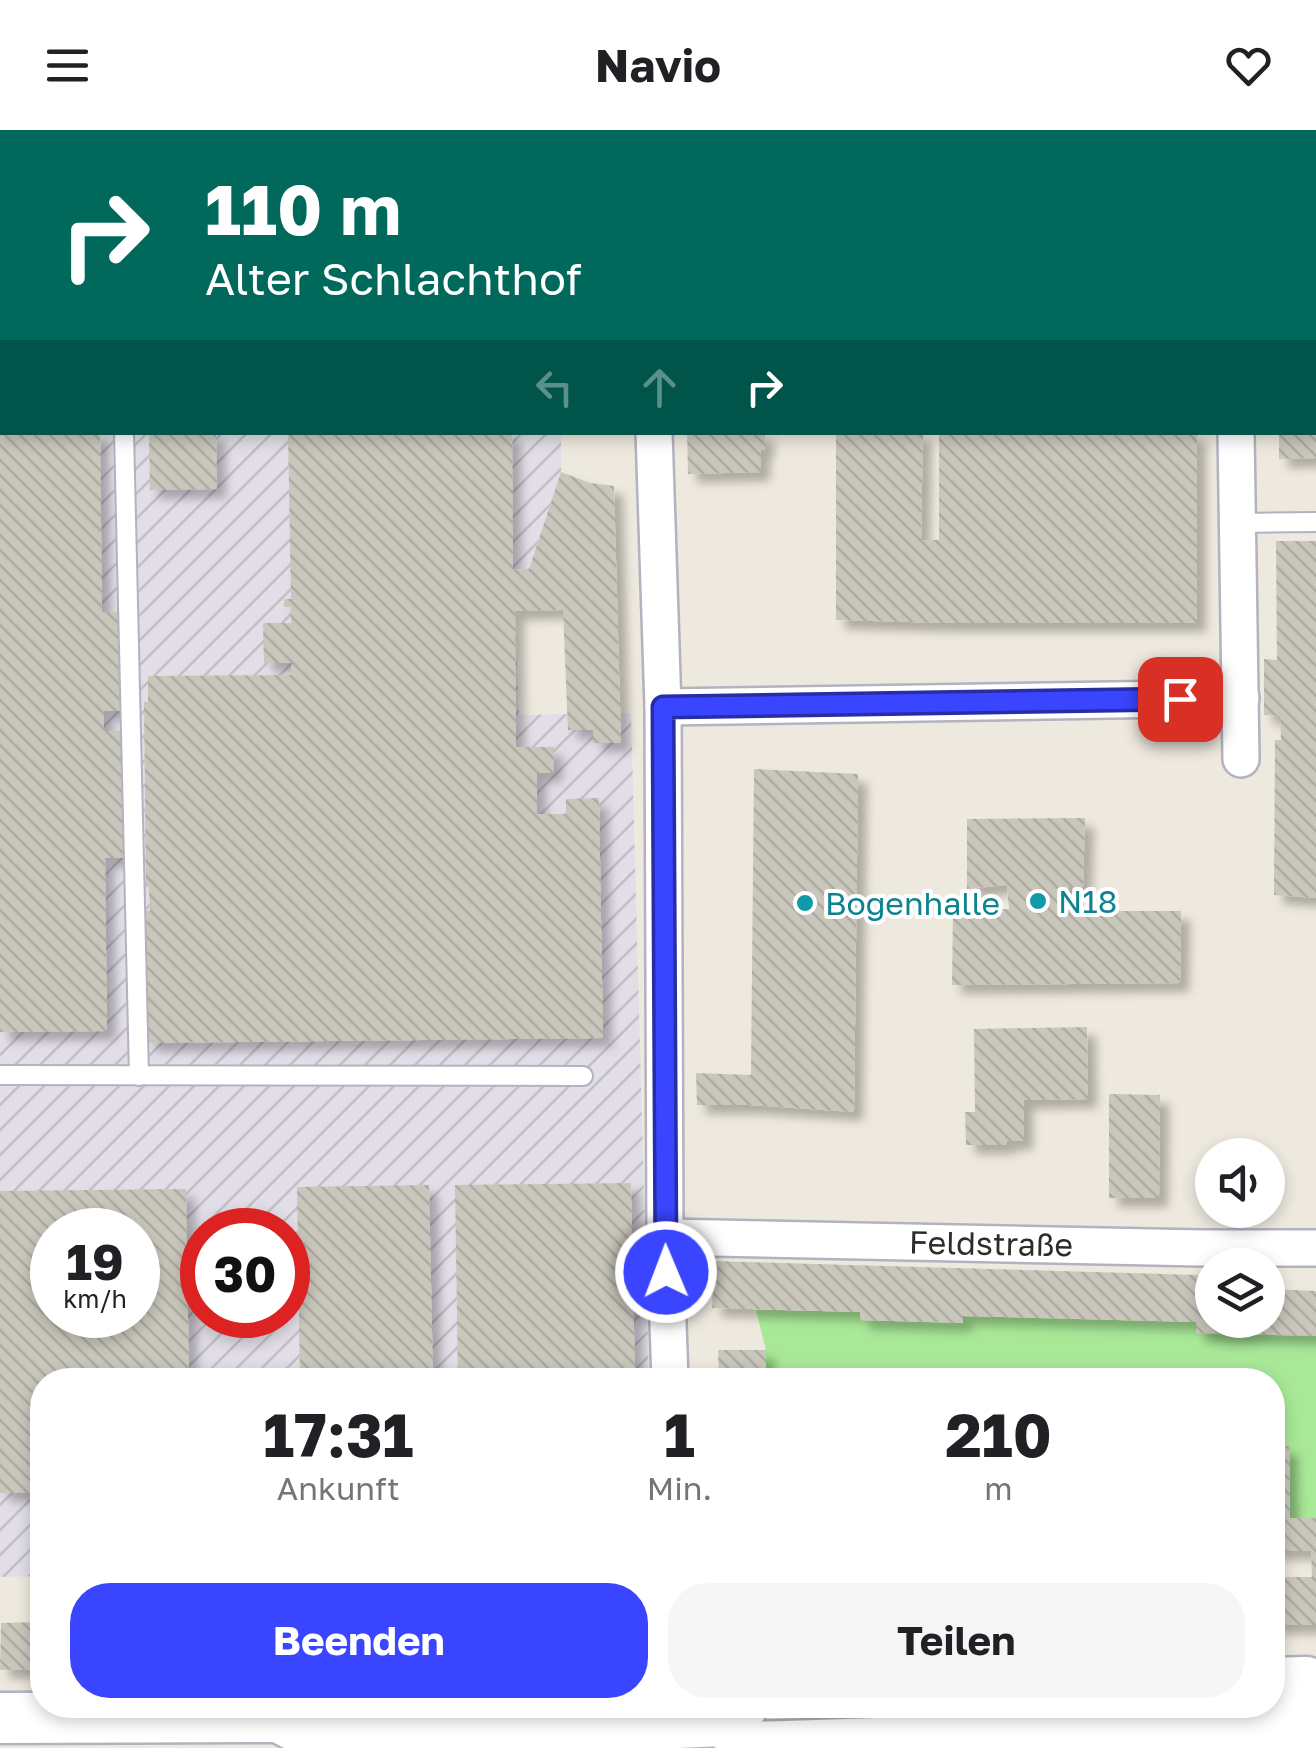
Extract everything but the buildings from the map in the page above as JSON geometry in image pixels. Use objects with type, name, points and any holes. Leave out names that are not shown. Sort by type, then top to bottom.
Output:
[{"type":"main road","points":[[1285,1683],[1306,1682],[1316,1688]]},
{"type":"main road","points":[[20,1728],[255,1718]]},
{"type":"main road","points":[[279,1718],[301,1740],[644,1718]]},
{"type":"main road","points":[[711,1718],[751,1747],[1076,1742],[1309,1725],[1316,1720]]},
{"type":"street","points":[[654,435],[663,707],[665,1237],[670,1368]]},
{"type":"street","points":[[1236,435],[1242,759]]},
{"type":"street","points":[[663,707],[1241,698]]},
{"type":"street","name":"Feldstraße","points":[[665,1237],[1316,1248]]},
{"type":"lane","points":[[124,435],[138,1076]]},
{"type":"lane","points":[[1238,523],[1316,522]]},
{"type":"lane","points":[[0,1075],[583,1076]]},
{"type":"shaded area","points":[[0,435],[561,435],[561,472],[515,611],[519,715],[631,713],[649,1368],[30,1368],[30,1576],[0,1577]]},
{"type":"green space","points":[[756,1310],[860,1312],[861,1320],[962,1323],[963,1316],[1195,1322],[1195,1338],[1285,1338],[1285,1332],[1316,1336],[1316,1518],[1290,1518],[1285,1368],[766,1368],[766,1350]]},
{"type":"place","name":"N18","points":[[1038,901]]},
{"type":"place","name":"Bogenhalle","points":[[805,903]]},
{"type":"route","points":[[666,1272],[663,707],[1180,699]]}]
